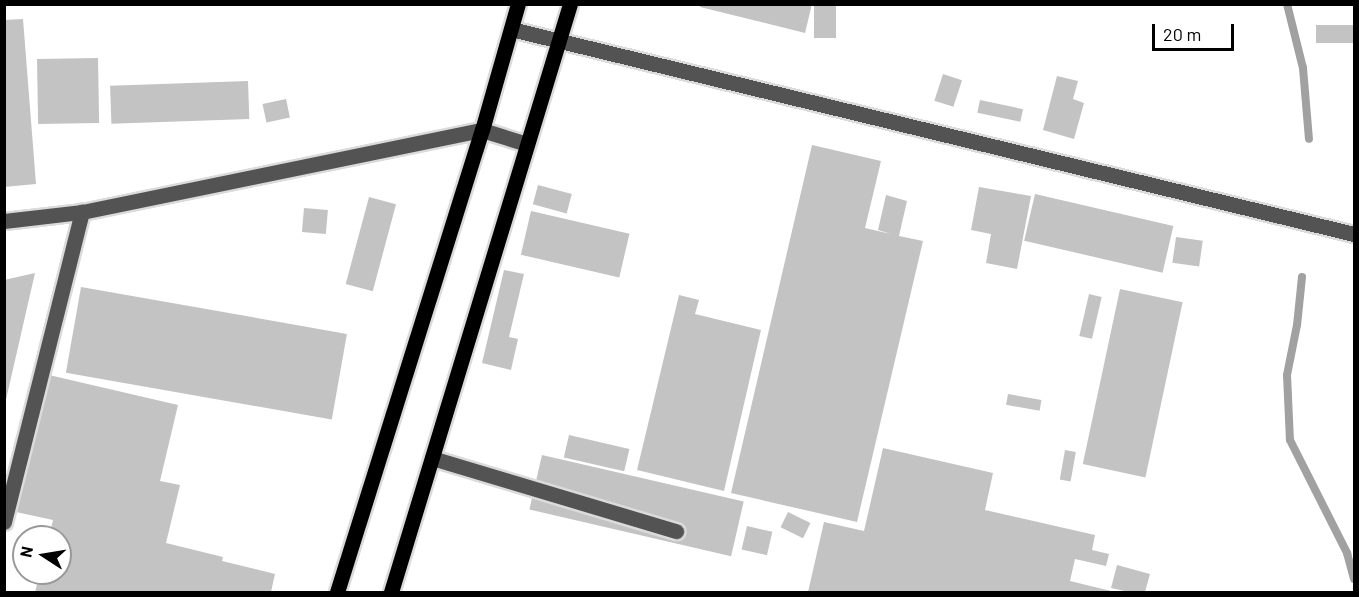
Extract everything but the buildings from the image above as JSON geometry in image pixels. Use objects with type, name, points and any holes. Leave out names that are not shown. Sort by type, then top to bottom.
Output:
[{"type":"main road","points":[[337,592],[482,130],[518,4]]},
{"type":"main road","points":[[391,592],[570,4]]},
{"type":"street","points":[[511,29],[1210,201],[1354,234]]},
{"type":"street","points":[[4,221],[82,212],[482,130],[527,144]]},
{"type":"street","points":[[4,522],[82,212]]},
{"type":"street","points":[[432,458],[676,531]]},
{"type":"waterway","points":[[1287,4],[1303,68],[1309,139]]},
{"type":"waterway","points":[[1302,277],[1297,325],[1287,375],[1290,440],[1347,553],[1354,579]]}]
